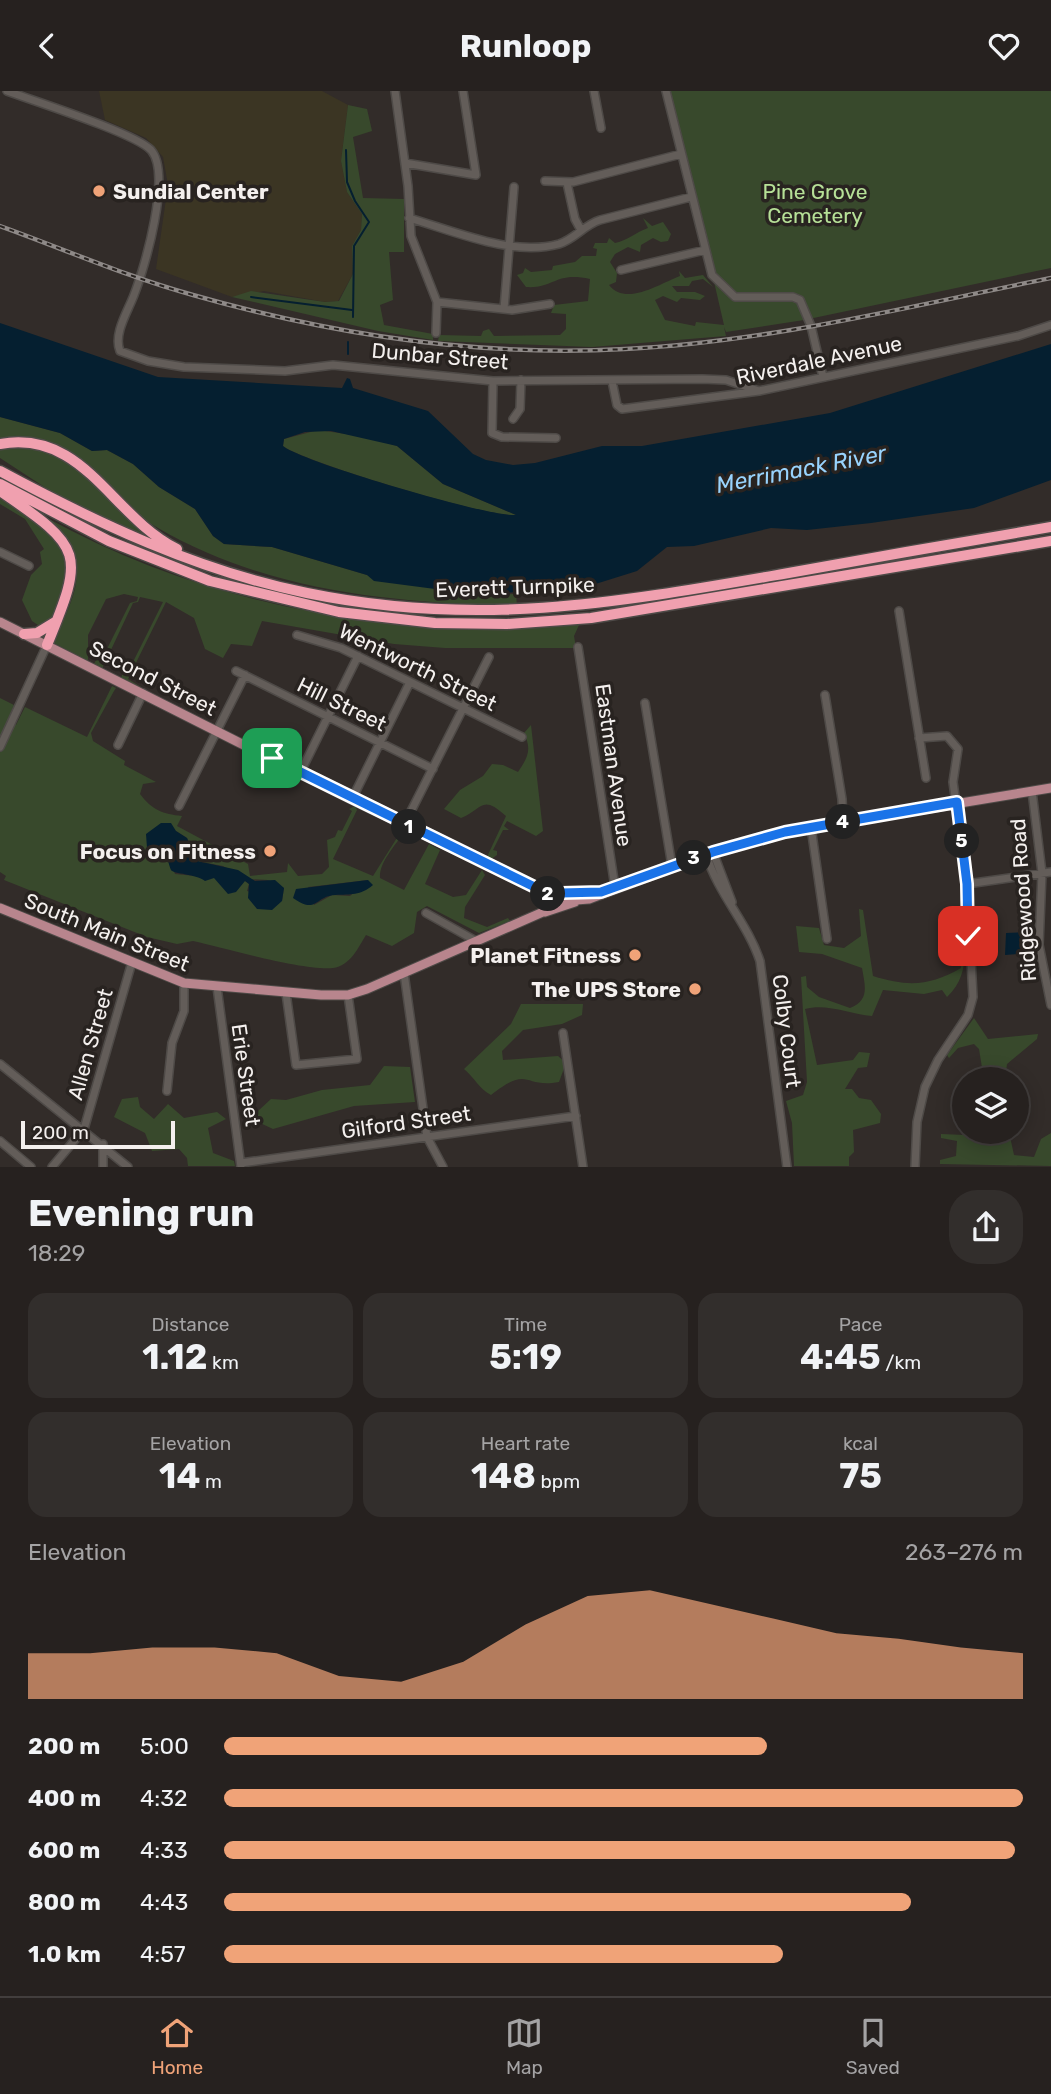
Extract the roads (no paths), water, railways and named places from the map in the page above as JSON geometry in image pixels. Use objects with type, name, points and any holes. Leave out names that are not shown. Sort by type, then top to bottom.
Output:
[{"type":"highway","points":[[0,444],[23,441],[55,448],[85,470],[133,517],[172,547],[278,587]]},
{"type":"highway","name":"Everett Turnpike","points":[[0,471],[130,537],[278,587],[410,608],[467,611],[547,610],[697,589],[1051,527]]},
{"type":"highway","name":"Everett Turnpike","points":[[0,484],[109,541],[210,581],[339,612],[435,623],[507,624],[603,617],[1051,541]]},
{"type":"highway","points":[[0,491],[52,528],[70,555],[72,580],[47,645]]},
{"type":"highway","points":[[24,634],[37,633],[57,620]]},
{"type":"main road","name":"Second Street","points":[[0,622],[404,825],[563,901],[576,901]]},
{"type":"main road","name":"South Main Street","points":[[0,908],[184,983],[286,993],[348,995],[543,912],[567,907],[576,901],[589,899],[601,892],[709,853],[811,827],[1051,788]]},
{"type":"main road","points":[[543,912],[551,904],[553,896],[561,893],[601,892]]},
{"type":"street","name":"Dunbar Street","points":[[7,91],[139,142],[156,159],[160,176],[158,194],[141,278],[118,339],[120,351],[148,361],[184,367],[285,371],[333,365],[493,381],[714,379],[759,391]]},
{"type":"street","points":[[396,91],[411,236],[437,302],[436,333]]},
{"type":"street","points":[[405,163],[476,174],[463,91]]},
{"type":"street","points":[[594,91],[601,128]]},
{"type":"street","points":[[666,91],[705,250],[717,282],[735,297],[793,297],[800,300],[811,326],[823,377]]},
{"type":"street","points":[[545,181],[567,183],[681,154]]},
{"type":"street","points":[[567,183],[575,219],[581,230]]},
{"type":"street","points":[[504,309],[514,187]]},
{"type":"street","points":[[409,218],[510,245],[560,244],[600,220],[691,197]]},
{"type":"street","points":[[621,271],[705,250]]},
{"type":"street","points":[[437,302],[504,309],[550,304]]},
{"type":"street","name":"Riverdale Avenue","points":[[612,381],[617,405],[622,409],[759,391],[1018,336],[1051,325]]},
{"type":"street","points":[[513,419],[520,409],[521,380]]},
{"type":"street","points":[[493,381],[492,433],[502,437],[556,438]]},
{"type":"street","points":[[0,552],[29,566]]},
{"type":"street","points":[[899,611],[926,778]]},
{"type":"street","name":"Wentworth Street","points":[[297,635],[330,643],[522,737]]},
{"type":"street","points":[[0,747],[47,645]]},
{"type":"street","name":"Eastman Avenue","points":[[578,647],[615,887]]},
{"type":"street","points":[[300,773],[358,656]]},
{"type":"street","points":[[404,825],[489,657]]},
{"type":"street","name":"Hill Street","points":[[236,671],[433,769]]},
{"type":"street","points":[[179,806],[245,675]]},
{"type":"street","points":[[352,799],[410,682]]},
{"type":"street","points":[[118,745],[144,693]]},
{"type":"street","points":[[825,695],[846,821]]},
{"type":"street","points":[[645,703],[672,866]]},
{"type":"street","points":[[915,1167],[917,1122],[925,1087],[972,1003],[974,985],[967,884],[953,779],[958,756],[956,744],[944,736],[919,738]]},
{"type":"street","name":"Ridgewood Road","points":[[1032,791],[1047,873],[1039,945],[1051,1005]]},
{"type":"street","points":[[811,827],[827,939]]},
{"type":"street","name":"Colby Court","points":[[709,853],[760,961],[787,1167]]},
{"type":"street","points":[[967,884],[1047,873]]},
{"type":"street","points":[[426,913],[476,941]]},
{"type":"street","name":"Allen Street","points":[[52,1167],[84,1129],[132,962]]},
{"type":"street","points":[[404,973],[427,1137],[443,1167]]},
{"type":"street","points":[[167,1091],[172,1042],[184,1011],[184,983]]},
{"type":"street","name":"Erie Street","points":[[217,987],[241,1165]]},
{"type":"street","points":[[286,993],[296,1065],[357,1059],[348,995]]},
{"type":"street","points":[[563,1033],[583,1167]]},
{"type":"street","points":[[0,1065],[103,1144],[128,1167]]},
{"type":"street","name":"Gilford Street","points":[[241,1165],[576,1116]]},
{"type":"street","points":[[0,1141],[31,1167]]},
{"type":"street","points":[[103,1144],[103,1167]]},
{"type":"water","name":"Merrimack River","points":[[0,323],[158,377],[342,388],[347,378],[353,388],[428,411],[473,454],[486,460],[513,465],[535,463],[602,446],[642,446],[830,413],[1051,344],[1051,480],[974,508],[807,530],[771,528],[694,546],[667,547],[637,571],[589,586],[481,595],[374,581],[367,575],[272,547],[224,544],[213,536],[195,509],[159,487],[133,464],[107,450],[92,451],[60,433],[0,417]],"holes":[[[331,431],[397,446],[443,484],[516,515],[472,508],[398,488],[324,464],[283,446],[284,439],[305,432]]]},
{"type":"water","points":[[161,823],[171,823],[176,831],[187,838],[197,861],[238,870],[255,881],[275,880],[284,888],[282,901],[272,910],[257,909],[248,898],[249,884],[245,881],[236,892],[228,894],[214,878],[205,881],[173,871],[165,852],[147,848],[146,834]]},
{"type":"water","points":[[368,880],[373,885],[364,891],[328,896],[312,905],[293,898],[296,889]]},
{"type":"water","points":[[1029,932],[1032,953],[1005,955],[1006,933]]},
{"type":"waterway","points":[[346,150],[347,182],[355,201],[369,222],[354,246],[353,317]]},
{"type":"waterway","points":[[251,297],[352,310]]},
{"type":"waterway","points":[[348,342],[348,354]]},
{"type":"railway","points":[[0,226],[144,280],[246,309],[353,332],[516,350],[625,349],[732,339],[839,321],[1051,278]]},
{"type":"place","name":"Sundial Center","points":[[99,191]]},
{"type":"place","name":"Focus on Fitness","points":[[270,851]]},
{"type":"place","name":"Planet Fitness","points":[[635,955]]},
{"type":"place","name":"The UPS Store","points":[[695,989]]},
{"type":"park label","name":"Pine Grove Cemetery","points":[[815,203]]}]
